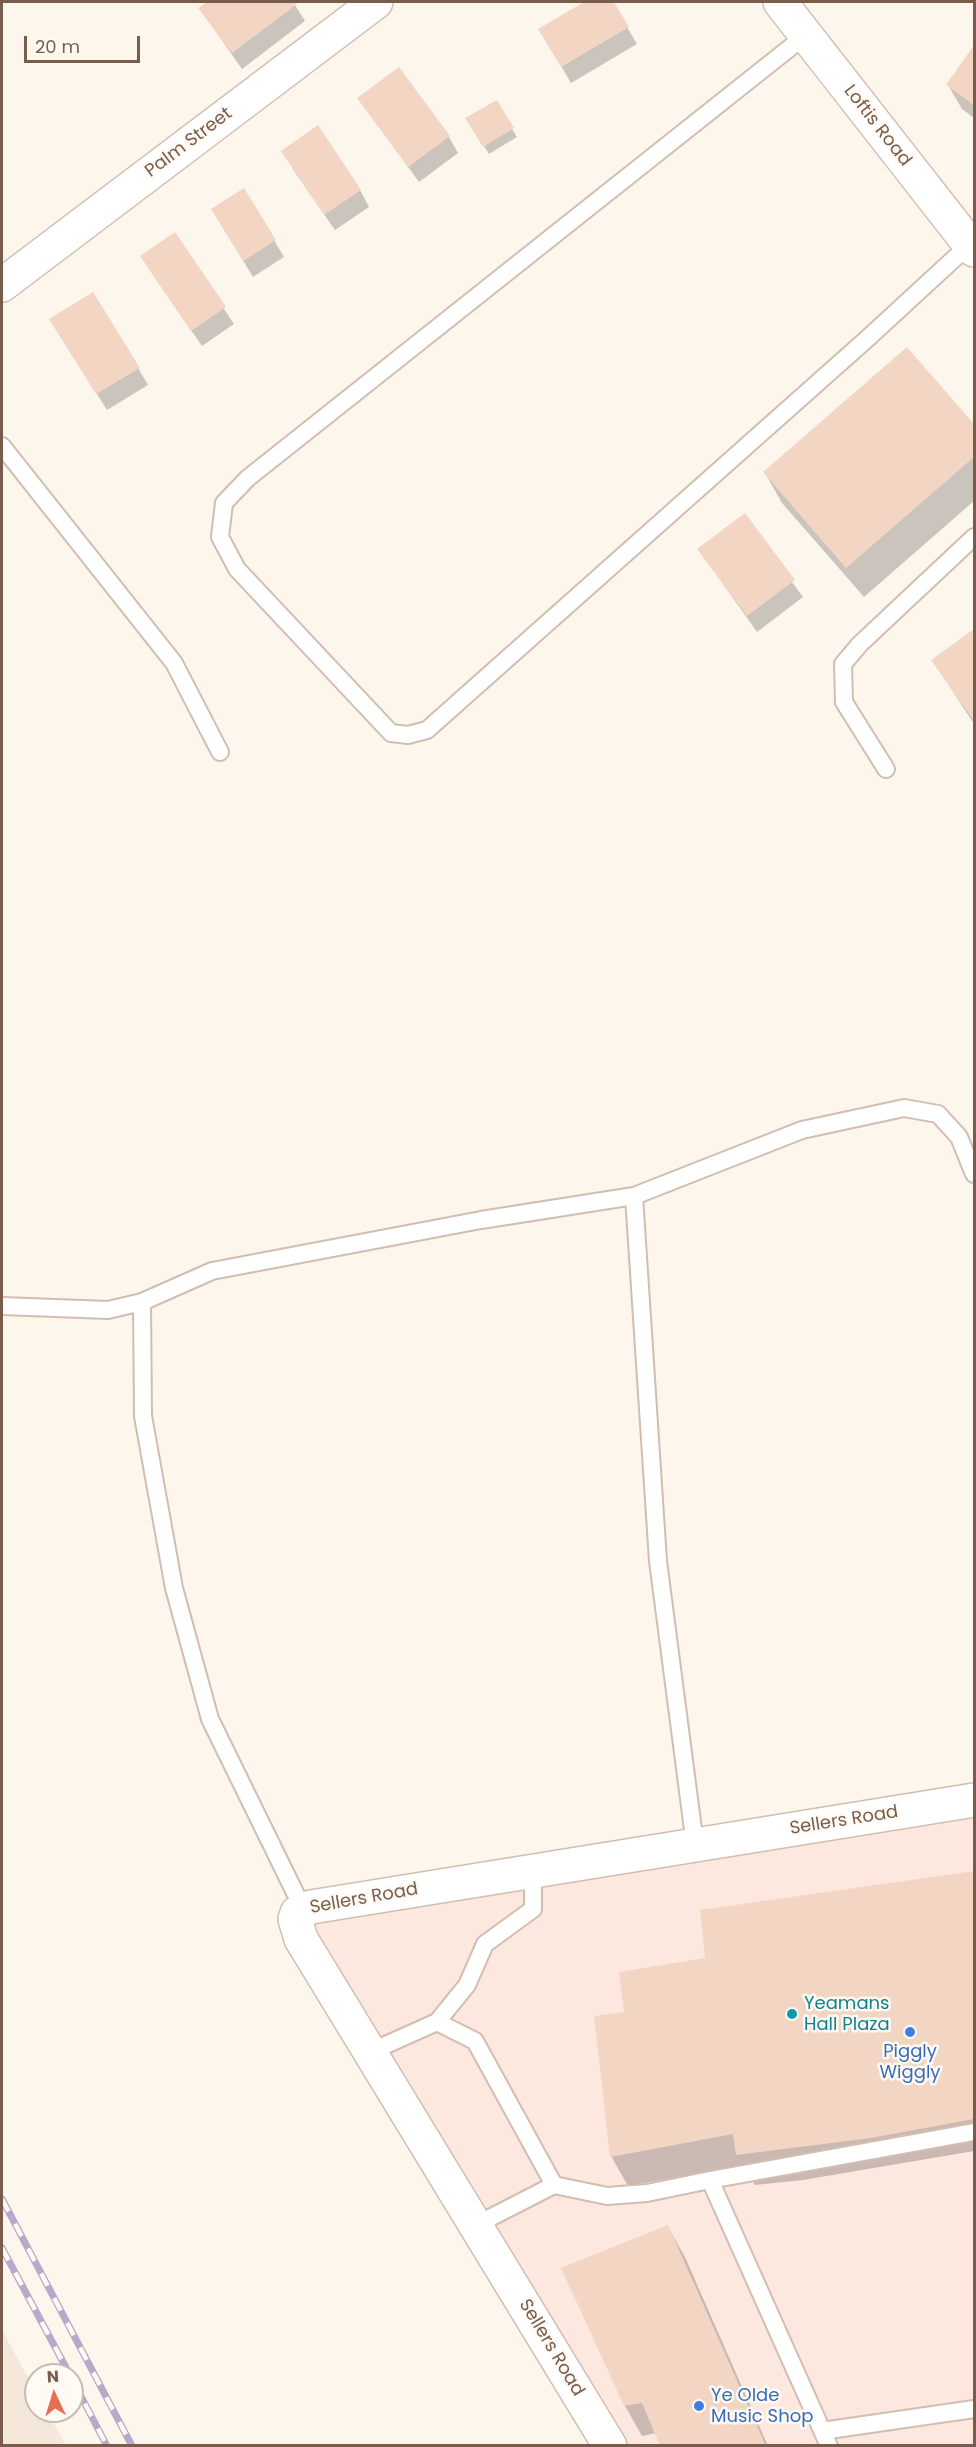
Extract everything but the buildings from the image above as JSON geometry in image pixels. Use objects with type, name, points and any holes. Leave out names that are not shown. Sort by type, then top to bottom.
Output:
[{"type":"street","name":"Palm Street","points":[[2,285],[376,2]]},
{"type":"street","name":"Loftis Road","points":[[780,2],[972,247]]},
{"type":"street","name":"Sellers Road","points":[[610,2445],[301,1939],[295,1919],[303,1909],[975,1800]]},
{"type":"lane","points":[[806,35],[248,478],[224,503],[220,537],[237,569],[391,733],[408,735],[427,730],[972,247]]},
{"type":"lane","points":[[2,446],[174,663],[220,752]]},
{"type":"lane","points":[[886,769],[844,702],[843,664],[860,644],[975,537]]},
{"type":"lane","points":[[2,1306],[108,1310],[142,1302],[212,1271],[481,1220],[634,1196],[802,1130],[904,1108],[938,1114],[959,1137],[975,1174]]},
{"type":"lane","points":[[634,1196],[658,1561],[695,1845]]},
{"type":"lane","points":[[142,1302],[143,1416],[174,1588],[210,1719],[303,1909]]},
{"type":"lane","points":[[370,2052],[437,2022],[467,1985],[485,1944],[533,1908],[533,1871]]},
{"type":"lane","points":[[437,2022],[475,2041],[554,2185]]},
{"type":"lane","points":[[476,2225],[554,2185],[608,2196],[647,2193],[975,2132]]},
{"type":"lane","points":[[710,2180],[825,2438],[975,2409]]},
{"type":"shaded area","points":[[974,1800],[974,2445],[610,2445],[297,1913]]},
{"type":"shaded area","points":[[2,2330],[24,2370],[24,2423],[54,2423],[66,2445],[2,2445]]},
{"type":"railway","points":[[2,2199],[132,2446]]},
{"type":"railway","points":[[2,2248],[64,2363]]},
{"type":"railway","points":[[84,2402],[107,2446]]},
{"type":"place","name":"Yeamans Hall Plaza","points":[[792,2014]]},
{"type":"place","name":"Piggly Wiggly","points":[[910,2032]]},
{"type":"place","name":"Ye Olde Music Shop","points":[[699,2406]]}]
